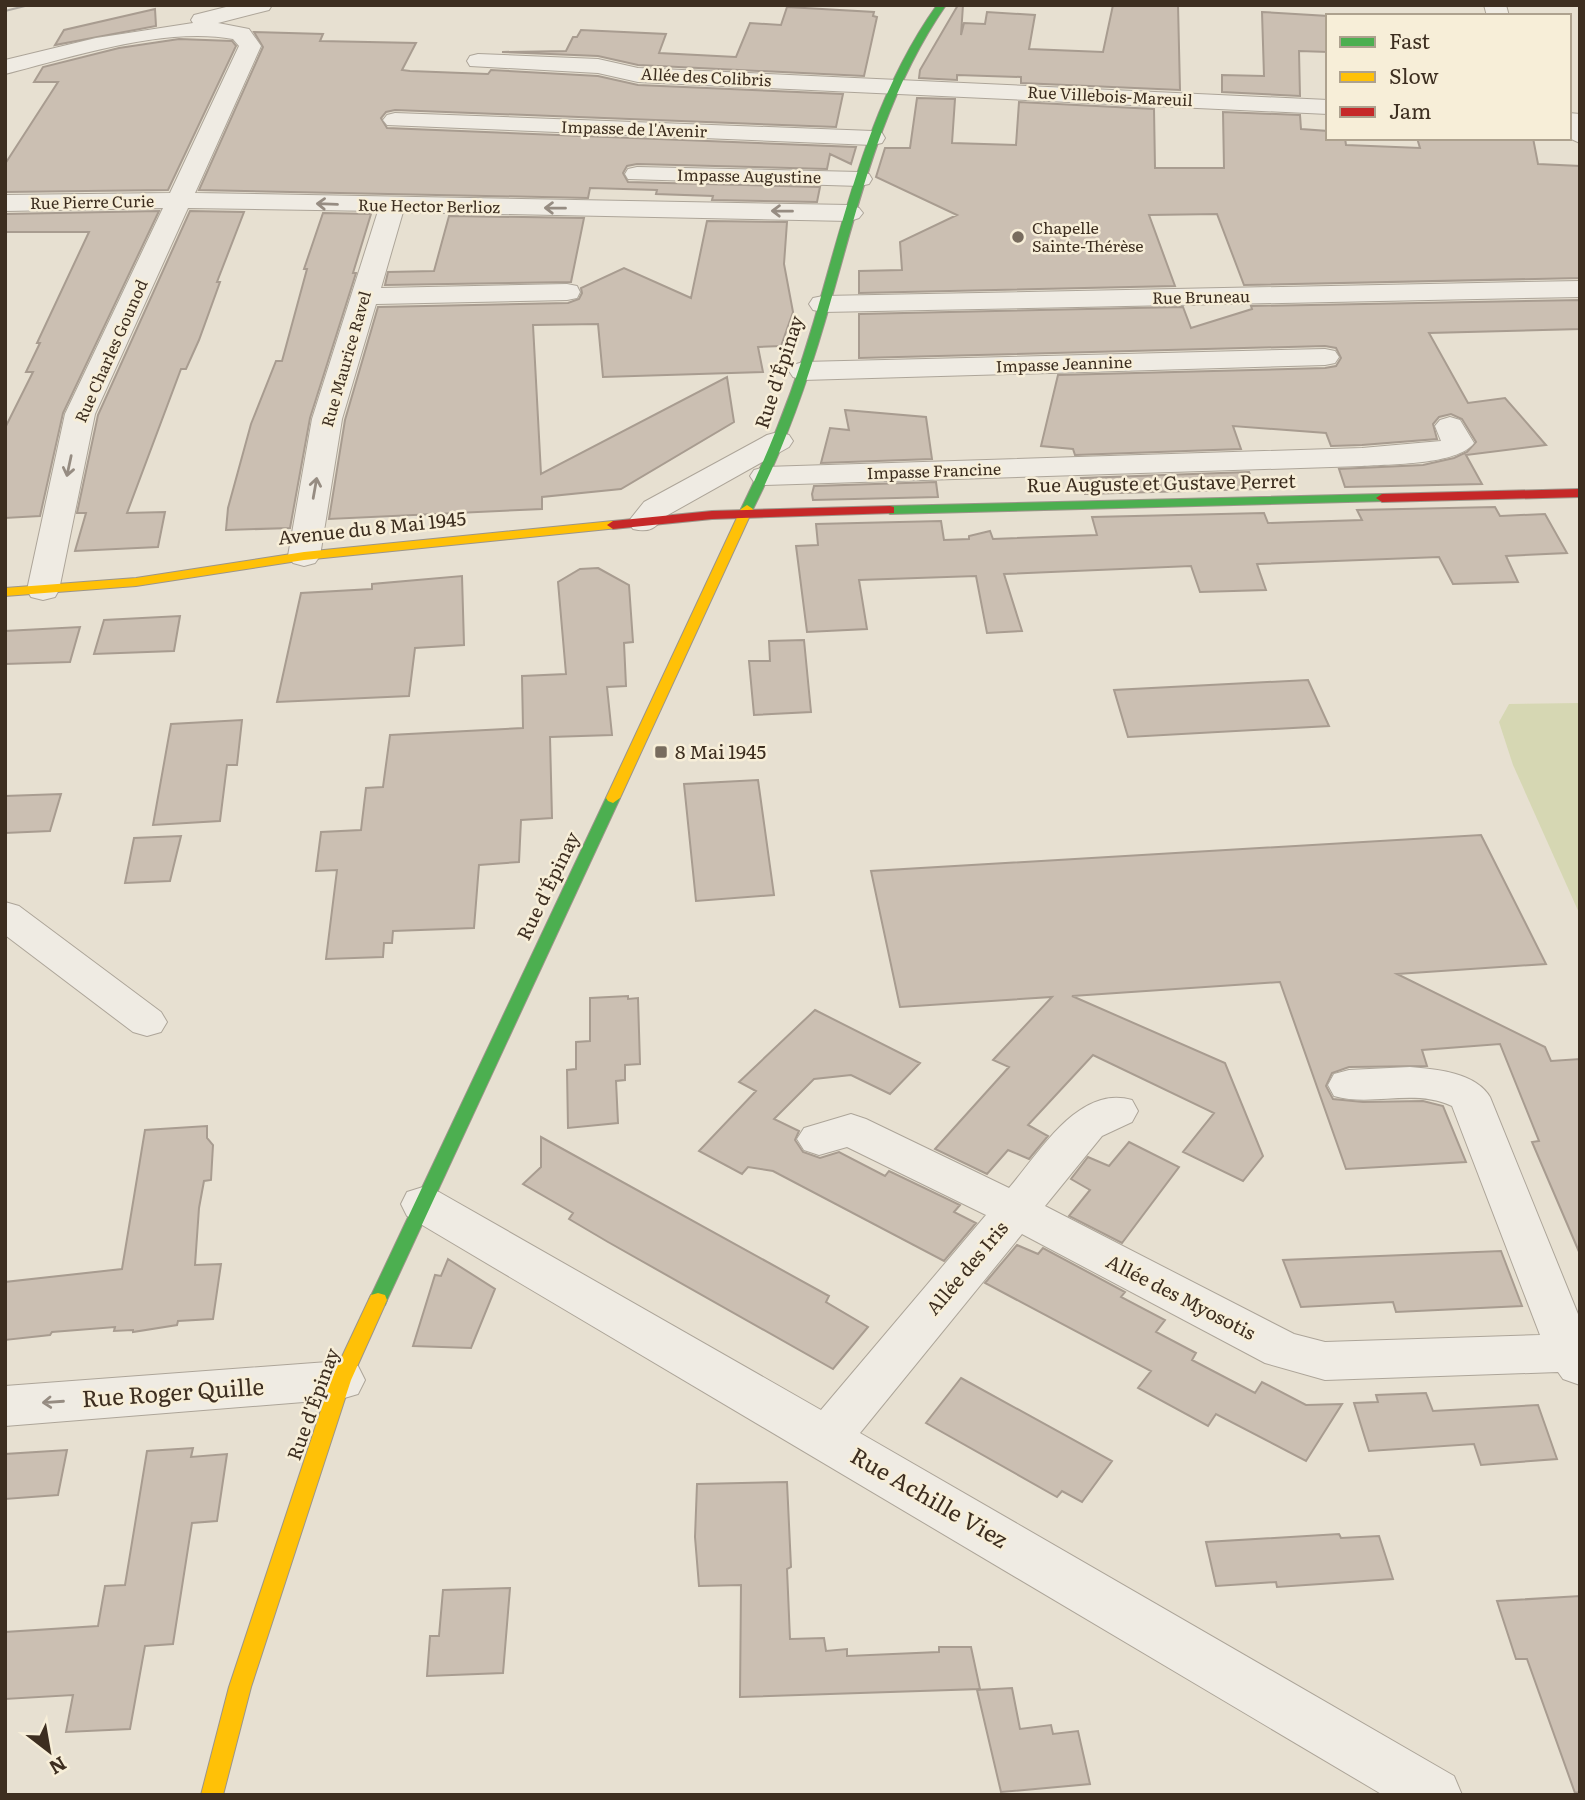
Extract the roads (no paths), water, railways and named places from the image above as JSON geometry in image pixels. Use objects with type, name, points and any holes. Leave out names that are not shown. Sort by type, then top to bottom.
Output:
[{"type":"main road","name":"Rue d'Épinay","points":[[212,1795],[240,1687],[341,1380],[500,1033],[668,683],[743,515],[765,476],[803,371],[860,179],[892,86],[917,38],[942,5]]},
{"type":"main road","name":"Rue Auguste et Gustave Perret","points":[[743,515],[1580,493]]},
{"type":"main road","name":"Avenue du 8 Mai 1945","points":[[5,592],[136,582],[304,556],[644,522],[743,515]]},
{"type":"street","points":[[5,67],[261,5]]},
{"type":"street","points":[[179,200],[250,46],[272,5]]},
{"type":"street","points":[[177,26],[213,25],[235,28],[247,35],[250,46]]},
{"type":"street","name":"Allée des Colibris","points":[[478,61],[598,66],[638,75],[892,86]]},
{"type":"street","name":"Rue Villebois-Mareuil","points":[[892,86],[1326,107]]},
{"type":"street","name":"Impasse de l'Avenir","points":[[395,120],[873,138]]},
{"type":"street","name":"Impasse Augustine","points":[[637,174],[860,179]]},
{"type":"street","name":"Rue Pierre Curie","points":[[5,204],[179,200]]},
{"type":"street","name":"Rue Hector Berlioz","points":[[179,200],[850,213]]},
{"type":"street","name":"Rue Charles Gounod","points":[[43,590],[80,414],[179,200]]},
{"type":"street","name":"Rue Maurice Ravel","points":[[304,556],[327,419],[392,206]]},
{"type":"street","name":"Rue Bruneau","points":[[823,304],[1580,289]]},
{"type":"street","points":[[364,296],[567,292]]},
{"type":"street","name":"Impasse Jeannine","points":[[803,371],[1325,357]]},
{"type":"street","name":"Impasse Francine","points":[[765,476],[1362,457],[1448,449],[1459,443],[1450,426]]},
{"type":"street","points":[[644,522],[655,509],[778,441]]},
{"type":"street","points":[[5,915],[61,960],[147,1022]]},
{"type":"street","name":"Allée des Myosotis","points":[[819,1139],[851,1130],[1015,1210],[1282,1350],[1325,1361],[1575,1359],[1469,1097],[1452,1087],[1432,1082],[1349,1085]]},
{"type":"street","name":"Allée des Iris","points":[[827,1438],[1087,1125],[1117,1111]]},
{"type":"street","name":"Rue Achille Viez","points":[[423,1204],[1434,1795]]},
{"type":"street","name":"Rue Roger Quille","points":[[5,1406],[341,1380]]},
{"type":"tram line","points":[[5,11],[29,5]]},
{"type":"place","name":"Chapelle Sainte-Thérèse","points":[[1018,237]]},
{"type":"place","name":"8 Mai 1945","points":[[661,752]]}]
